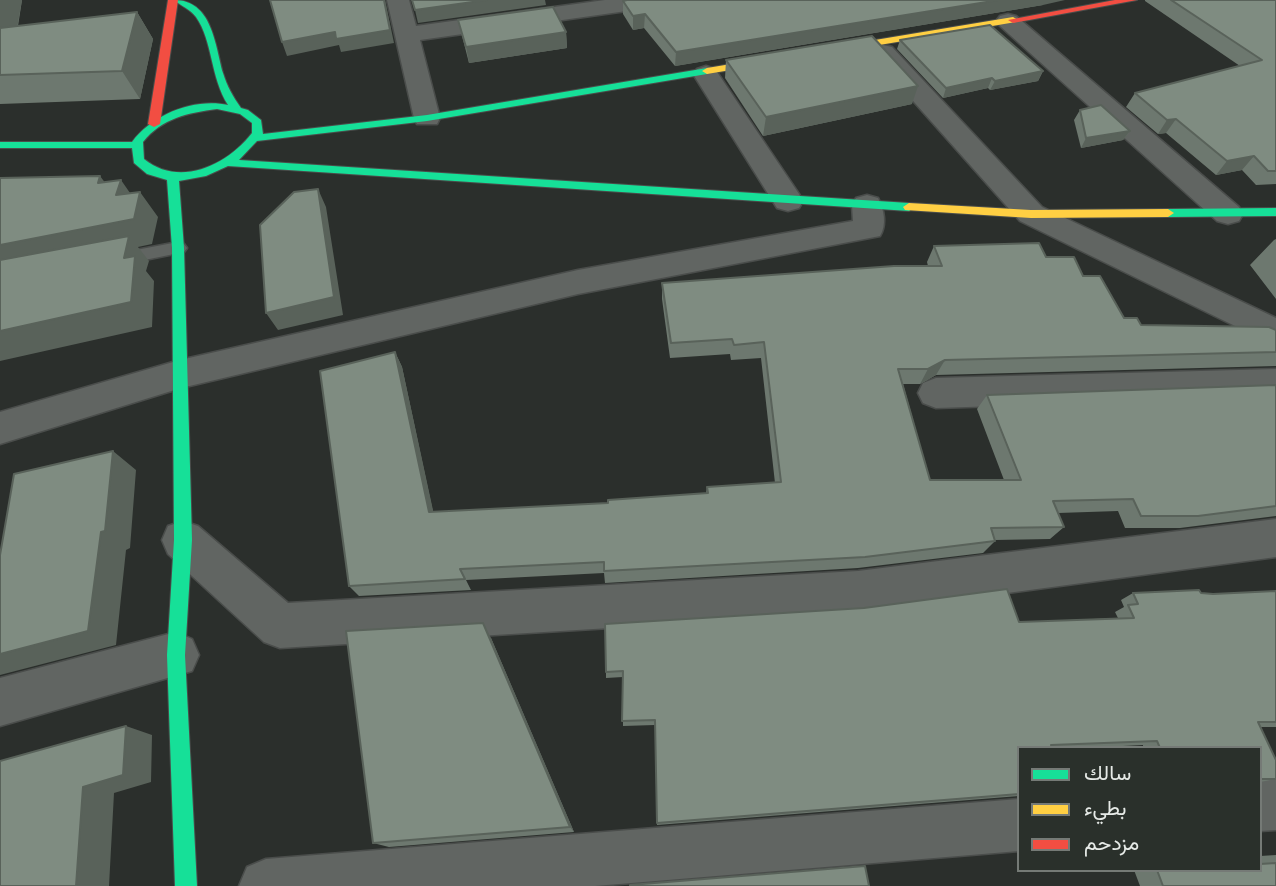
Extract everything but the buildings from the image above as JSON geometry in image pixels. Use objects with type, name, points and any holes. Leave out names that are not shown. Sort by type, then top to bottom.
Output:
[{"type":"main road","points":[[154,124],[173,0]]},
{"type":"main road","points":[[179,0],[191,5],[203,17],[222,85],[236,109]]},
{"type":"main road","points":[[257,138],[427,118],[706,74],[1132,0]]},
{"type":"main road","points":[[195,108],[236,109],[251,115],[258,126],[257,138],[247,151],[230,163],[202,174],[173,177],[154,174],[141,167],[135,157],[136,145],[154,124],[195,108]]},
{"type":"main road","points":[[0,145],[136,145]]},
{"type":"main road","points":[[230,163],[788,201],[1031,214],[1276,212]]},
{"type":"main road","points":[[173,177],[178,248],[183,540],[176,655],[186,886]]},
{"type":"street","points":[[398,0],[409,34],[427,118]]},
{"type":"street","points":[[409,34],[655,0]]},
{"type":"street","points":[[1008,21],[1228,214]]},
{"type":"street","points":[[875,44],[1031,214],[1276,333]]},
{"type":"street","points":[[706,74],[788,201]]},
{"type":"street","points":[[0,428],[85,405],[180,374],[578,282],[869,229],[867,205]]},
{"type":"street","points":[[936,393],[1276,383]]},
{"type":"street","points":[[183,540],[280,626],[858,592],[1276,538]]},
{"type":"street","points":[[0,702],[176,655]]},
{"type":"street","points":[[266,886],[1017,825]]},
{"type":"lane","points":[[96,264],[178,248]]},
{"type":"traffic: fast","points":[[179,0],[199,14],[205,24],[222,85],[236,109]]},
{"type":"traffic: fast","points":[[257,138],[427,118],[707,71]]},
{"type":"traffic: fast","points":[[217,106],[244,112],[257,122],[258,133],[235,157],[202,174],[184,177],[151,171],[138,160],[137,142],[153,125],[172,115],[217,106]]},
{"type":"traffic: fast","points":[[0,145],[136,145]]},
{"type":"traffic: fast","points":[[230,163],[909,207]]},
{"type":"traffic: fast","points":[[173,177],[178,248],[183,540],[176,655],[186,886]]},
{"type":"traffic: fast","points":[[1168,213],[1276,212]]},
{"type":"traffic: slow","points":[[707,71],[1013,20]]},
{"type":"traffic: slow","points":[[909,207],[1031,214],[1168,213]]},
{"type":"traffic: jam","points":[[154,124],[173,0]]},
{"type":"traffic: jam","points":[[1013,20],[1132,0]]}]
